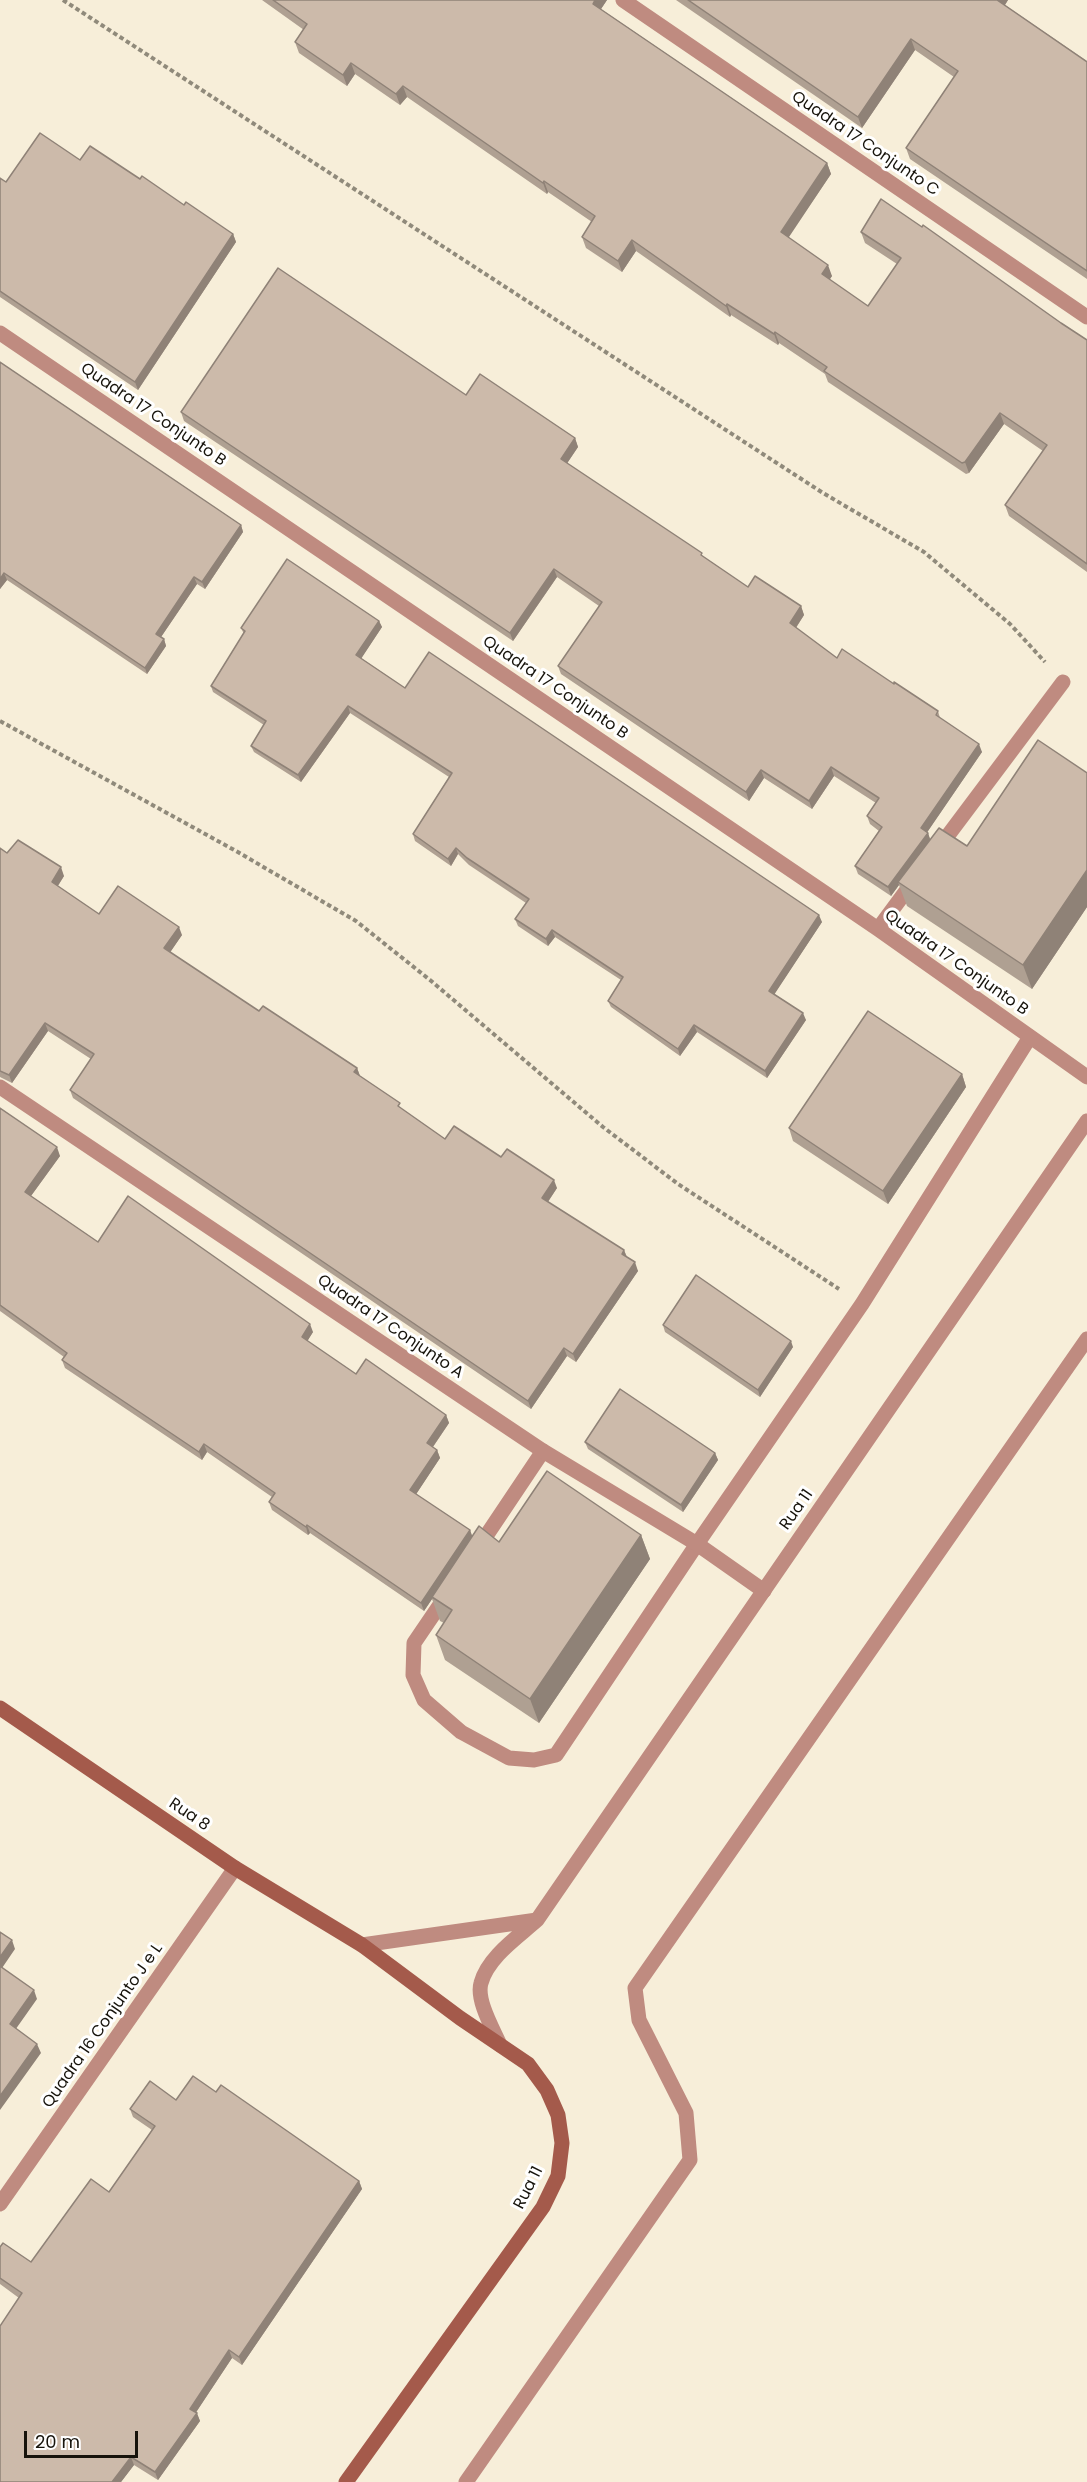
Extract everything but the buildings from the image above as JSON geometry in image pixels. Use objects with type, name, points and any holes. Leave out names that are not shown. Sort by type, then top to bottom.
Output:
[{"type":"main road","name":"Rua 8","points":[[0,1708],[235,1868],[362,1945]]},
{"type":"main road","name":"Rua 11","points":[[346,2482],[543,2207],[558,2176],[562,2143],[558,2115],[547,2090],[528,2064],[362,1945]]},
{"type":"street","name":"Quadra 17 Conjunto C","points":[[622,0],[1087,317]]},
{"type":"street","name":"Quadra 17 Conjunto B","points":[[0,333],[878,929],[1087,1077]]},
{"type":"street","points":[[878,929],[1063,682]]},
{"type":"street","points":[[459,1576],[414,1643],[412,1675],[424,1700],[461,1732],[509,1758],[534,1760],[556,1755],[862,1304],[1030,1037]]},
{"type":"street","name":"Quadra 17 Conjunto A","points":[[0,1087],[543,1451],[697,1544],[764,1591]]},
{"type":"street","name":"Rua 11","points":[[500,2045],[485,2012],[480,1984],[489,1966],[537,1920],[1087,1122]]},
{"type":"street","points":[[466,2482],[690,2160],[686,2113],[639,2020],[635,1988],[1087,1339]]},
{"type":"street","points":[[472,1557],[543,1451]]},
{"type":"street","name":"Quadra 16 Conjunto J e L","points":[[0,2205],[235,1868]]},
{"type":"street","points":[[362,1945],[537,1920]]},
{"type":"path","points":[[63,0],[823,493],[924,552],[1010,624],[1063,682]]},
{"type":"path","points":[[0,721],[226,845],[356,921],[603,1127],[678,1184],[862,1304]]}]
